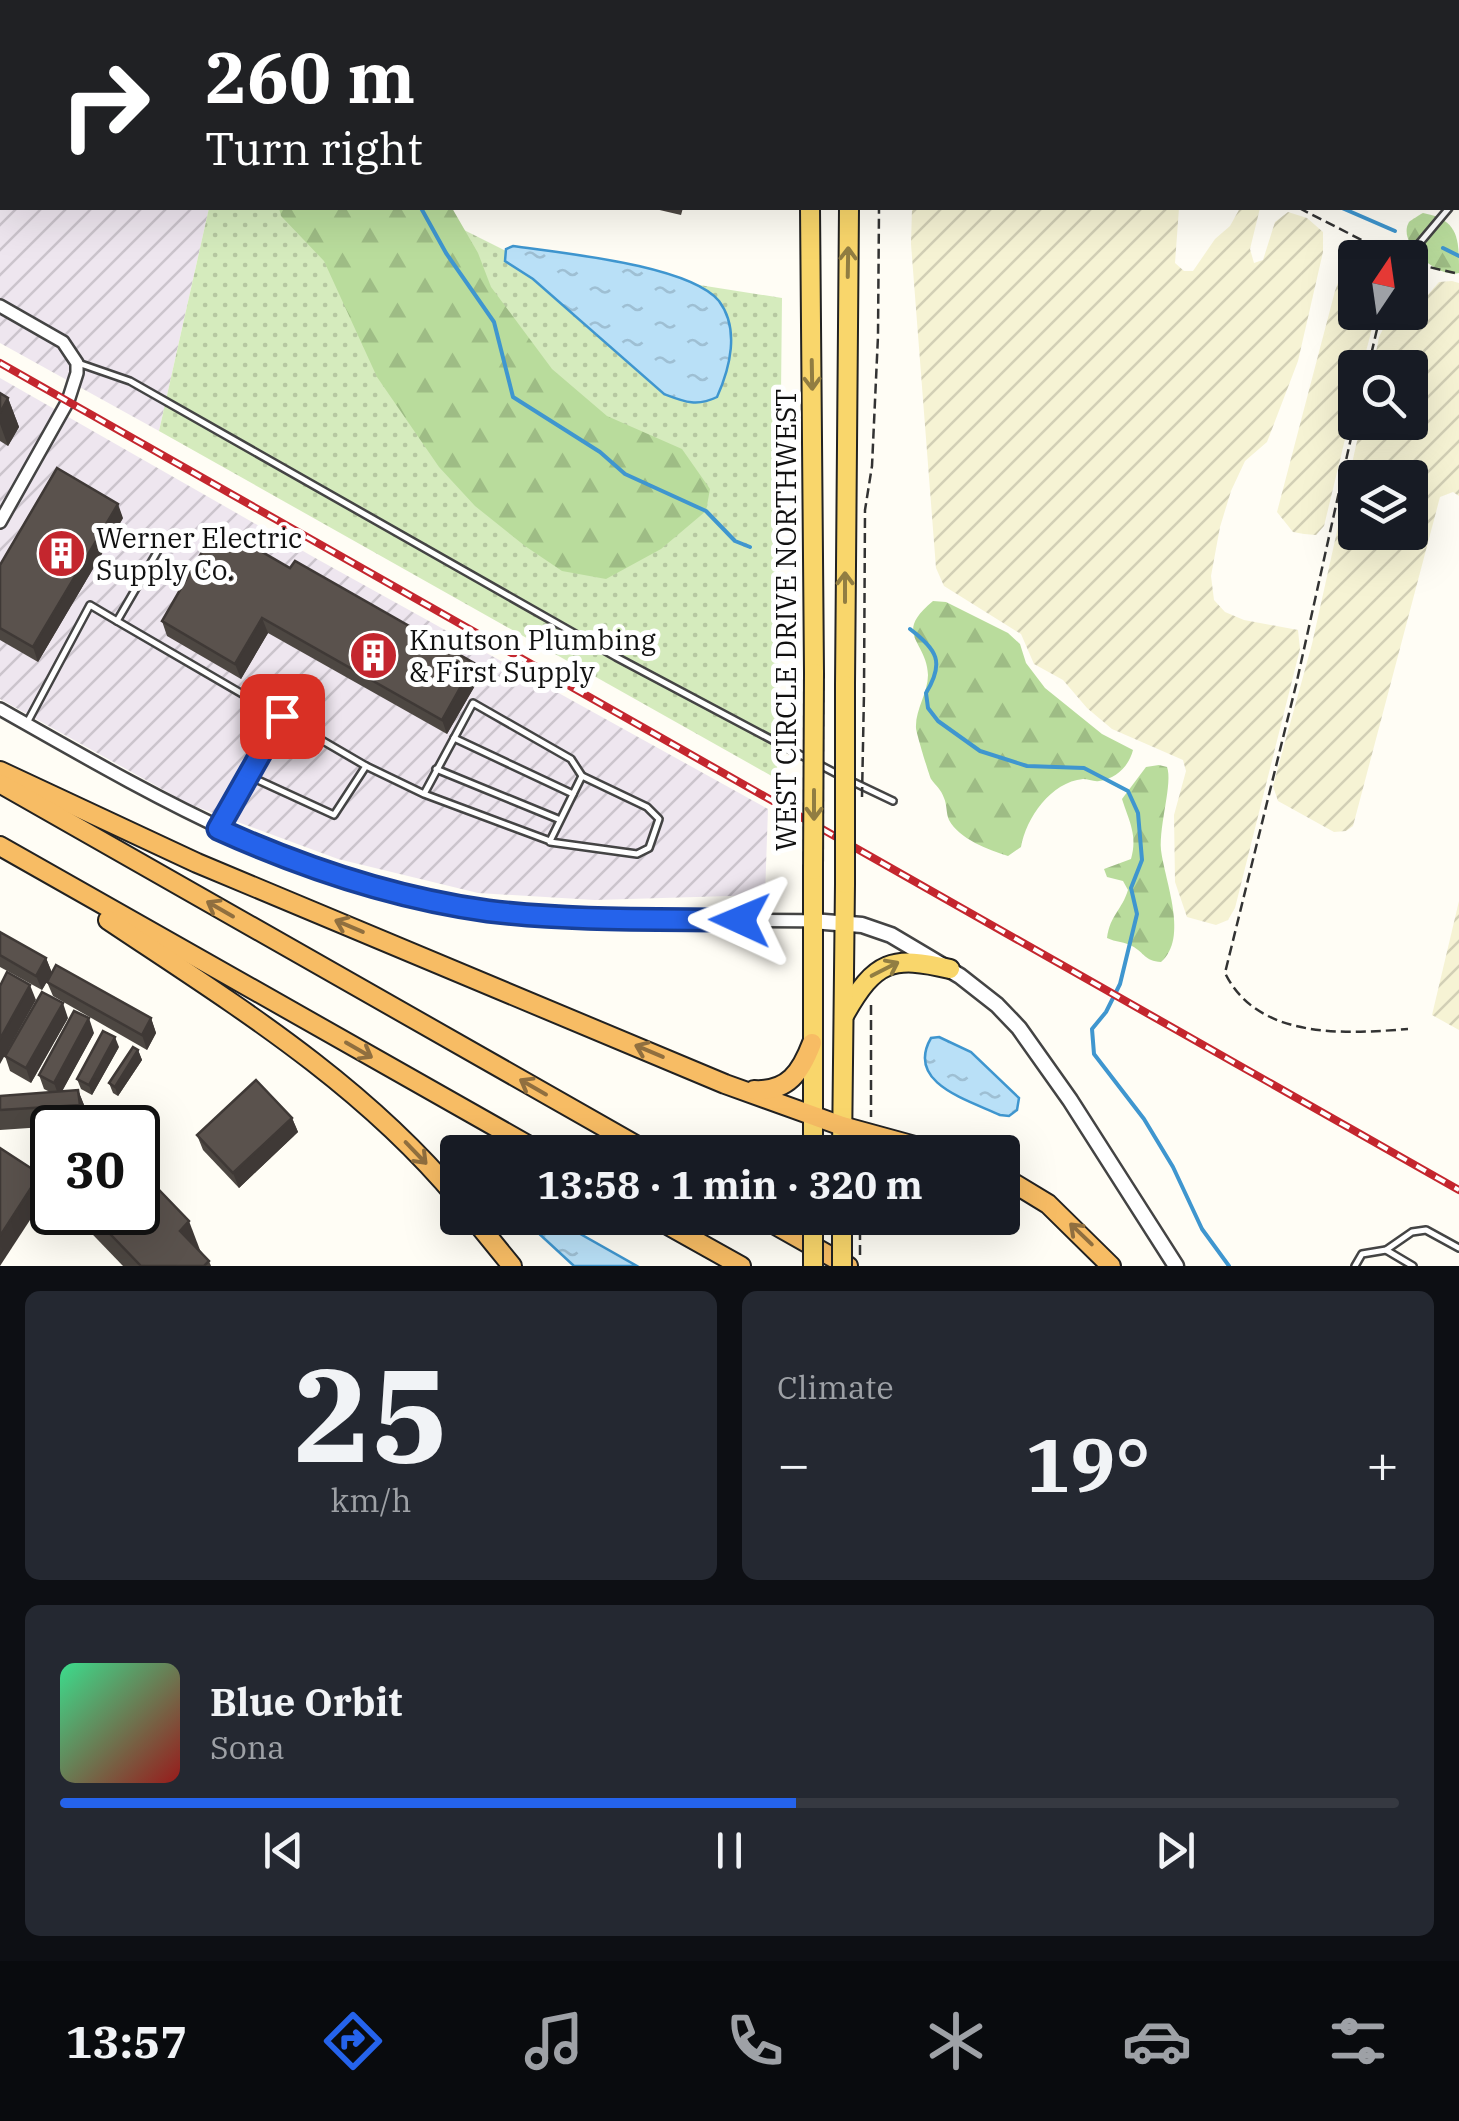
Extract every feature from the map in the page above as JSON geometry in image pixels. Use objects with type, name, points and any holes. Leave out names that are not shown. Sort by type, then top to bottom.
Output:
[{"type":"highway","points":[[0,771],[197,863],[739,1089],[872,1135]]},
{"type":"highway","points":[[0,784],[618,1135]]},
{"type":"highway","points":[[0,846],[510,1135]]},
{"type":"highway","points":[[0,846],[313,1060],[398,1134],[440,1180]]},
{"type":"highway","points":[[739,1089],[767,1091],[785,1086],[799,1071],[812,1043]]},
{"type":"highway","points":[[1020,1187],[1048,1204],[1111,1266]]},
{"type":"highway","points":[[487,1235],[512,1266]]},
{"type":"highway","points":[[686,1235],[740,1266]]},
{"type":"highway","points":[[791,1235],[845,1266]]},
{"type":"main road","name":"WEST CIRCLE DRIVE NORTHWEST","points":[[810,210],[813,1135]]},
{"type":"main road","points":[[842,1135],[849,210]]},
{"type":"main road","points":[[843,1019],[862,986],[879,968],[912,961],[950,969]]},
{"type":"main road","points":[[813,1235],[813,1266]]},
{"type":"main road","points":[[843,1235],[845,1266]]},
{"type":"street","points":[[0,306],[52,333],[64,342],[77,362],[76,384],[68,402],[0,522]]},
{"type":"street","points":[[0,709],[218,829],[340,877],[465,907],[545,916],[844,922],[891,935],[976,986],[1019,1028],[1091,1131],[1176,1266]]},
{"type":"lane","points":[[1424,240],[1447,210]]},
{"type":"lane","points":[[77,362],[130,381],[616,657],[771,741],[894,800]]},
{"type":"lane","points":[[117,621],[163,542]]},
{"type":"lane","points":[[27,724],[90,605],[366,766],[424,794],[550,842],[637,854],[649,848],[660,819],[647,807],[582,776],[571,759],[473,703],[424,794]]},
{"type":"lane","points":[[218,829],[282,716]]},
{"type":"lane","points":[[454,738],[573,794]]},
{"type":"lane","points":[[248,776],[334,815],[366,766]]},
{"type":"lane","points":[[436,769],[560,819]]},
{"type":"lane","points":[[550,842],[582,776]]},
{"type":"lane","points":[[1355,1266],[1362,1254],[1386,1250],[1412,1232],[1426,1230],[1459,1248]]},
{"type":"lane","points":[[1386,1250],[1414,1266]]},
{"type":"path","points":[[862,811],[866,510],[878,336],[879,210]]},
{"type":"path","points":[[1303,210],[1362,240]]},
{"type":"path","points":[[1428,265],[1459,274]]},
{"type":"path","points":[[1351,440],[1296,686],[1225,973],[1237,994],[1286,1024],[1334,1034],[1408,1030]]},
{"type":"path","points":[[868,1134],[872,1115],[873,995]]},
{"type":"path","points":[[860,1235],[860,1266]]},
{"type":"shaded area","points":[[0,210],[209,210],[159,431],[0,343]]},
{"type":"shaded area","points":[[912,210],[1179,210],[1175,263],[1184,271],[1193,271],[1239,210],[1260,210],[1250,249],[1254,263],[1263,260],[1275,222],[1288,212],[1307,218],[1323,232],[1323,252],[1298,361],[1267,442],[1245,461],[1231,491],[1211,576],[1214,600],[1225,612],[1244,620],[1298,630],[1300,649],[1235,908],[1228,920],[1216,925],[1187,917],[1175,882],[1174,815],[1186,771],[1183,760],[1112,729],[1063,680],[1034,664],[1021,634],[944,586],[936,568],[911,244]]},
{"type":"shaded area","points":[[1439,282],[1459,283],[1459,496],[1453,492],[1440,497],[1428,542],[1428,460],[1353,460],[1357,440],[1428,440],[1428,350],[1376,350],[1382,330],[1428,330],[1428,295]]},
{"type":"shaded area","points":[[1338,283],[1338,330],[1372,330],[1366,350],[1338,350],[1338,440],[1345,440],[1324,526],[1316,535],[1293,532],[1277,512]]},
{"type":"shaded area","points":[[0,378],[768,809],[765,895],[595,900],[478,893],[338,859],[189,804],[0,699]]},
{"type":"shaded area","points":[[1338,527],[1338,550],[1426,550],[1353,826],[1346,831],[1334,832],[1278,801],[1273,786],[1312,644]]},
{"type":"shaded area","points":[[1459,901],[1459,1030],[1432,1015]]},
{"type":"green space","points":[[209,210],[424,210],[516,256],[782,298],[777,779],[159,431]]},
{"type":"green space","points":[[280,210],[453,210],[478,253],[491,287],[552,369],[607,416],[682,449],[710,489],[706,511],[661,549],[606,579],[562,571],[525,546],[475,506],[439,467],[377,377],[324,261]]},
{"type":"green space","points":[[1423,213],[1450,226],[1457,240],[1459,273],[1441,271],[1428,263],[1428,240],[1409,240],[1409,222]]},
{"type":"green space","points":[[933,601],[946,602],[1008,633],[1020,644],[1026,663],[1045,688],[1102,734],[1133,750],[1125,766],[1111,778],[1071,782],[1051,794],[1034,814],[1021,847],[1008,856],[975,843],[954,827],[923,754],[916,721],[928,675],[913,630],[921,613]]},
{"type":"green space","points":[[1146,767],[1167,767],[1168,774],[1161,850],[1174,924],[1169,952],[1161,962],[1107,938],[1128,890],[1123,881],[1107,877],[1104,869],[1131,859],[1133,836],[1122,799]]},
{"type":"water","points":[[513,246],[623,263],[681,278],[704,289],[719,301],[731,336],[729,361],[717,397],[691,402],[664,394],[533,279],[505,261],[506,249]]},
{"type":"water","points":[[939,1037],[971,1052],[1019,1098],[1017,1110],[1009,1116],[1000,1115],[957,1096],[933,1078],[926,1067],[925,1054],[931,1038]]},
{"type":"water","points":[[540,1235],[582,1235],[637,1266],[574,1266]]},
{"type":"building","points":[[0,393],[8,398],[0,413]]},
{"type":"building","name":"Werner Electric Supply Co.","points":[[57,468],[118,504],[33,647],[0,628],[0,565]]},
{"type":"building","points":[[217,526],[290,568],[295,561],[474,663],[442,720],[262,618],[235,664],[162,621]]},
{"type":"building","points":[[0,932],[46,958],[36,976],[0,955]]},
{"type":"building","points":[[56,965],[151,1018],[142,1035],[47,982]]},
{"type":"building","points":[[7,972],[30,985],[0,1039],[0,986]]},
{"type":"building","points":[[42,992],[63,1003],[26,1068],[5,1056]]},
{"type":"building","points":[[74,1011],[89,1018],[54,1083],[39,1075]]},
{"type":"building","points":[[103,1031],[115,1037],[89,1085],[77,1079]]},
{"type":"building","points":[[133,1047],[138,1050],[115,1087],[109,1083]]},
{"type":"building","points":[[256,1080],[292,1118],[233,1173],[197,1135]]},
{"type":"building","points":[[78,1090],[80,1105],[30,1105],[30,1108],[0,1110],[0,1096]]},
{"type":"building","points":[[0,1148],[30,1168],[30,1190],[0,1236]]},
{"type":"building","points":[[160,1191],[189,1221],[180,1231],[209,1261],[204,1266],[141,1266],[111,1235],[160,1235]]},
{"type":"waterway","points":[[422,210],[446,253],[494,322],[513,397],[600,452],[625,474],[706,511],[735,541],[750,547]]},
{"type":"waterway","points":[[1347,210],[1395,231]]},
{"type":"waterway","points":[[1443,248],[1459,256]]},
{"type":"waterway","points":[[910,629],[935,657],[935,673],[926,693],[928,708],[938,721],[980,751],[1027,766],[1084,768],[1128,791],[1138,813],[1142,860],[1131,888],[1137,914],[1120,984],[1092,1029],[1094,1054],[1144,1119],[1173,1167],[1202,1229],[1229,1266]]},
{"type":"railway","points":[[0,363],[1459,1190]]},
{"type":"place","name":"Werner Electric Supply Co.","points":[[61,553]]},
{"type":"place","name":"Knutson Plumbing & First Supply","points":[[374,655]]},
{"type":"route","points":[[282,716],[218,829],[340,877],[465,907],[545,916],[740,920]]}]
